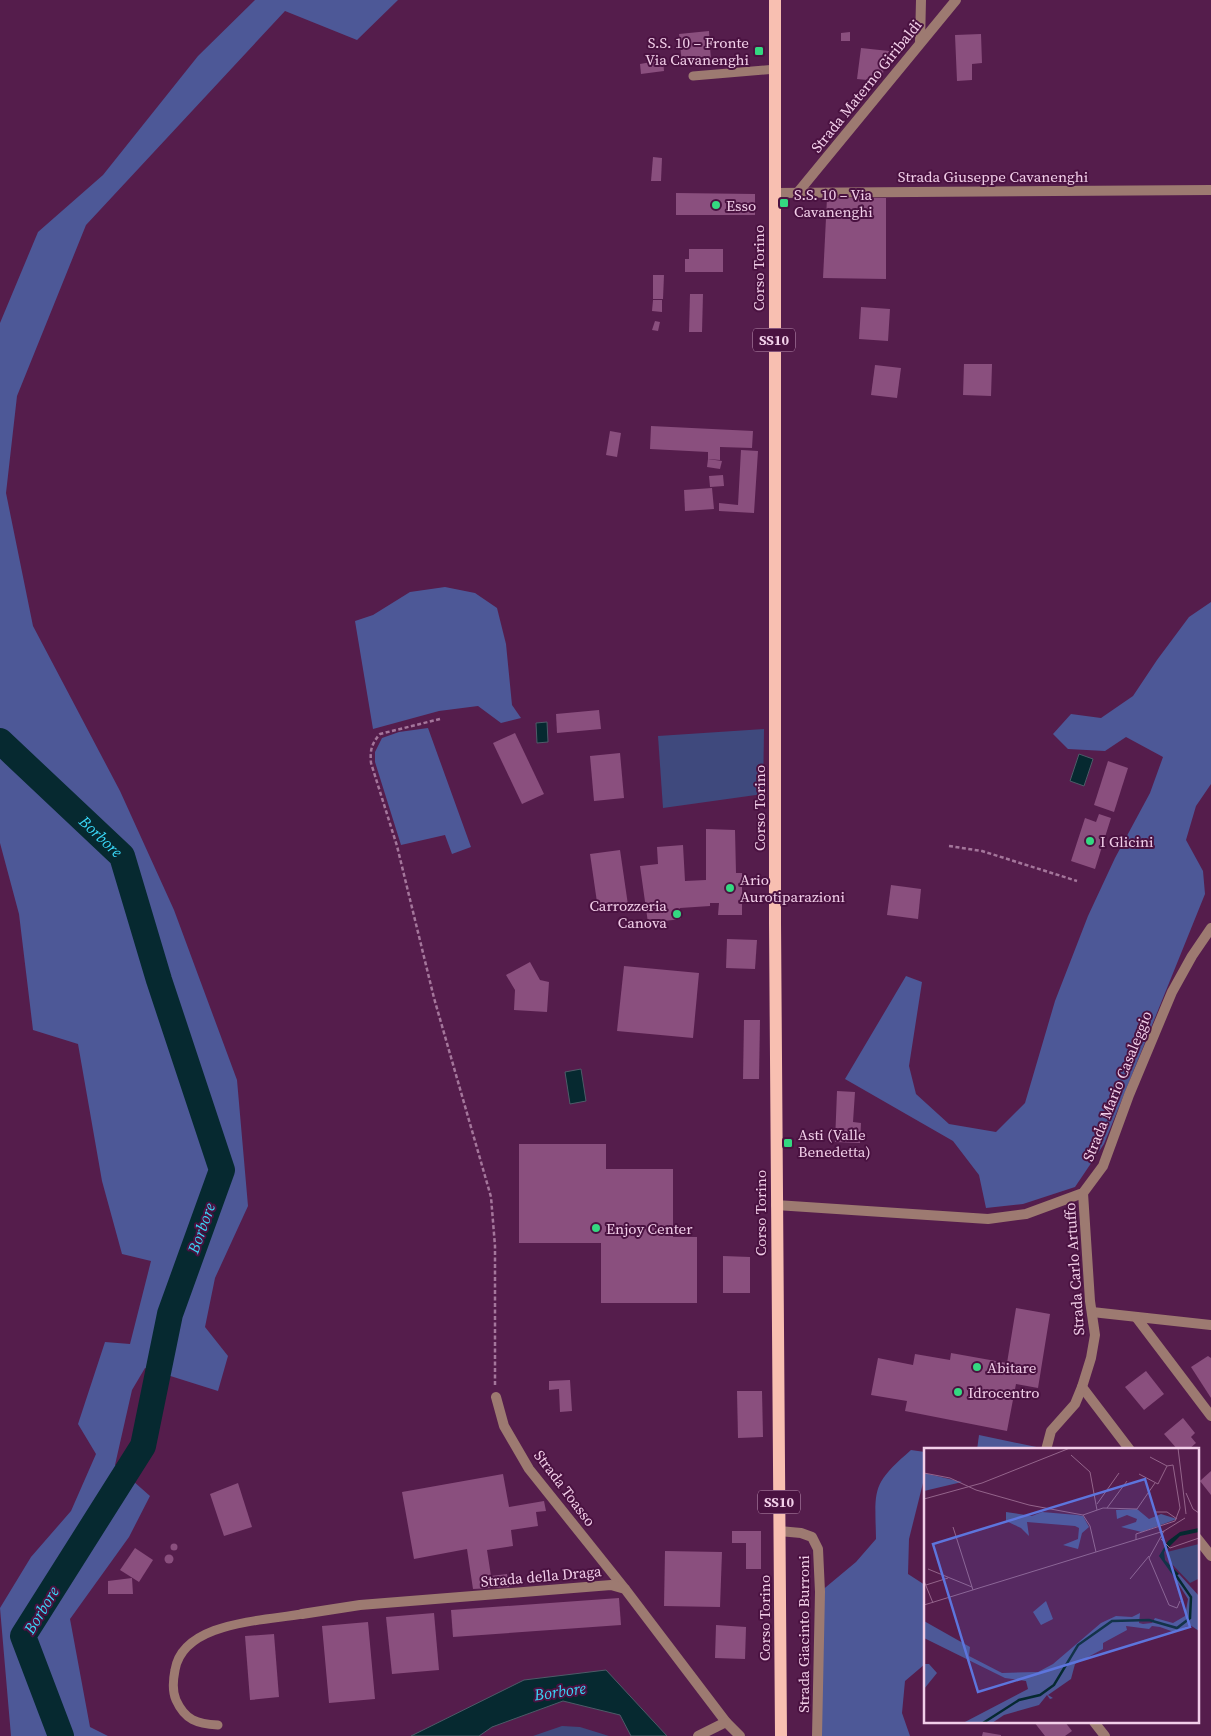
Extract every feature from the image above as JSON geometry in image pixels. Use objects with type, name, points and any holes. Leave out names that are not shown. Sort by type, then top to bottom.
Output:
[{"type":"main road","name":"Corso Torino","points":[[775,0],[776,1205],[781,1736]]},
{"type":"street","points":[[920,43],[921,0]]},
{"type":"street","name":"Strada Materno Giribaldi","points":[[799,191],[956,0]]},
{"type":"street","name":"Strada Giuseppe Cavanenghi","points":[[774,193],[799,191],[1211,190]]},
{"type":"street","name":"Strada Mario Casaleggio","points":[[1083,1193],[1103,1166],[1129,1095],[1172,992],[1192,956],[1211,928]]},
{"type":"street","points":[[776,1205],[988,1219],[1026,1214],[1083,1193]]},
{"type":"street","name":"Strada Carlo Artuffo","points":[[1047,1448],[1051,1431],[1075,1404],[1092,1358],[1095,1335],[1090,1301],[1083,1193]]},
{"type":"street","points":[[1092,1312],[1211,1325]]},
{"type":"street","points":[[1136,1317],[1211,1416]]},
{"type":"street","points":[[1082,1387],[1128,1448]]},
{"type":"street","name":"Strada Toasso","points":[[496,1397],[504,1426],[530,1469],[625,1589]]},
{"type":"street","name":"Strada Giacinto Burroni","points":[[779,1531],[801,1533],[812,1537],[818,1549],[820,1592],[818,1736]]},
{"type":"street","points":[[1198,1539],[1211,1556]]},
{"type":"street","name":"Strada della Draga","points":[[302,1614],[360,1606],[611,1585],[625,1589]]},
{"type":"street","points":[[625,1589],[726,1722],[740,1736]]},
{"type":"street","points":[[698,1736],[726,1722]]},
{"type":"street","points":[[1096,1724],[1105,1736]]},
{"type":"lane","points":[[693,76],[776,69]]},
{"type":"lane","points":[[218,1725],[200,1724],[184,1716],[175,1698],[173,1681],[176,1662],[185,1647],[210,1631],[302,1614]]},
{"type":"path","points":[[440,719],[380,734],[373,742],[370,751],[371,763],[397,846],[434,998],[491,1197],[495,1246],[496,1397]]},
{"type":"path","points":[[949,846],[982,851],[1077,881]]},
{"type":"shaded area","points":[[255,0],[398,0],[357,40],[285,11],[86,225],[17,396],[6,493],[33,626],[120,791],[174,910],[237,1080],[248,1206],[215,1278],[205,1327],[228,1356],[218,1391],[145,1368],[132,1390],[115,1465],[150,1496],[129,1537],[70,1619],[90,1727],[108,1736],[11,1736],[0,1608],[31,1557],[71,1511],[96,1454],[78,1424],[105,1342],[130,1344],[151,1261],[122,1254],[102,1181],[78,1044],[33,1030],[19,914],[0,843],[0,323],[38,232],[103,175],[198,56]]},
{"type":"shaded area","points":[[445,587],[475,593],[497,608],[506,644],[512,705],[521,718],[501,723],[478,706],[439,711],[373,729],[355,621],[373,615],[410,592]]},
{"type":"shaded area","points":[[1211,602],[1211,784],[1196,806],[1186,840],[1203,871],[1205,894],[1104,1144],[1075,1187],[1023,1204],[986,1208],[979,1175],[953,1141],[845,1079],[906,976],[922,982],[909,1066],[916,1094],[949,1124],[996,1132],[1025,1103],[1055,1001],[1088,916],[1115,858],[1150,793],[1163,757],[1126,737],[1105,751],[1068,749],[1053,734],[1071,714],[1101,718],[1133,696],[1189,617]]},
{"type":"shaded area","points":[[428,728],[471,847],[452,854],[445,835],[401,845],[375,762],[375,752],[382,738],[399,732]]},
{"type":"shaded area","points":[[764,729],[763,794],[663,808],[658,736]]},
{"type":"shaded area","points":[[979,1435],[1041,1448],[977,1448]]},
{"type":"shaded area","points":[[911,1450],[924,1452],[924,1479],[909,1539],[908,1574],[924,1584],[924,1665],[905,1681],[902,1713],[910,1736],[817,1736],[820,1592],[856,1562],[876,1539],[875,1509],[878,1489],[882,1480]]},
{"type":"shaded area","points":[[562,1726],[580,1727],[609,1736],[533,1736]]},
{"type":"water","points":[[547,722],[548,742],[537,743],[536,723]]},
{"type":"water","points":[[1079,754],[1093,759],[1084,786],[1070,781]]},
{"type":"water","points":[[581,1069],[586,1101],[570,1104],[565,1072]]},
{"type":"water","points":[[606,1670],[667,1736],[631,1736],[620,1715],[563,1701],[492,1727],[479,1736],[411,1736],[524,1680]]},
{"type":"building","points":[[709,31],[711,61],[682,64],[679,34]]},
{"type":"building","points":[[850,32],[850,41],[841,41],[841,33]]},
{"type":"building","points":[[981,34],[982,63],[972,64],[972,80],[957,81],[955,35]]},
{"type":"building","points":[[861,48],[889,51],[887,65],[884,64],[883,74],[878,74],[878,81],[857,79]]},
{"type":"building","points":[[663,60],[664,71],[641,74],[640,64]]},
{"type":"building","points":[[653,157],[662,158],[661,181],[651,181]]},
{"type":"building","points":[[676,193],[755,194],[755,215],[676,215]]},
{"type":"building","points":[[827,198],[886,198],[886,279],[823,278]]},
{"type":"building","points":[[689,249],[723,249],[723,272],[685,272],[685,259],[689,259]]},
{"type":"building","points":[[653,275],[664,275],[663,299],[653,299]]},
{"type":"building","points":[[690,294],[703,294],[702,332],[689,332]]},
{"type":"building","points":[[653,300],[662,300],[662,312],[652,311]]},
{"type":"building","points":[[861,307],[890,309],[888,341],[859,339]]},
{"type":"building","points":[[655,321],[660,322],[658,331],[652,330]]},
{"type":"building","points":[[964,364],[992,364],[991,396],[963,395]]},
{"type":"building","points":[[875,365],[901,368],[897,398],[871,395]]},
{"type":"building","points":[[651,426],[753,431],[752,448],[720,447],[720,460],[708,459],[708,452],[650,449]]},
{"type":"building","points":[[610,431],[621,433],[617,457],[606,455]]},
{"type":"building","points":[[741,450],[758,451],[754,513],[719,511],[719,503],[738,505]]},
{"type":"building","points":[[708,459],[722,461],[720,469],[707,467]]},
{"type":"building","points":[[723,475],[724,486],[710,487],[709,476]]},
{"type":"building","points":[[712,488],[714,509],[685,511],[684,490]]},
{"type":"building","points":[[599,710],[601,729],[557,733],[556,714]]},
{"type":"building","points":[[515,733],[544,794],[522,804],[493,743]]},
{"type":"building","points":[[620,753],[624,798],[594,801],[590,756]]},
{"type":"building","points":[[1108,761],[1128,768],[1114,812],[1094,805]]},
{"type":"building","points":[[1099,814],[1111,818],[1095,869],[1071,861],[1085,818],[1096,822]]},
{"type":"building","points":[[706,829],[735,830],[736,873],[742,873],[742,915],[718,915],[719,903],[710,903],[710,906],[680,908],[681,919],[648,923],[640,866],[658,864],[657,847],[683,845],[685,881],[706,880]]},
{"type":"building","points":[[620,850],[628,905],[598,909],[590,854]]},
{"type":"building","points":[[891,885],[921,889],[918,919],[887,915]]},
{"type":"building","points":[[727,939],[757,940],[755,969],[726,968]]},
{"type":"building","points":[[530,962],[540,980],[549,982],[547,1012],[514,1010],[515,990],[506,975]]},
{"type":"building","points":[[624,966],[699,973],[693,1038],[617,1031]]},
{"type":"building","points":[[744,1020],[760,1020],[759,1079],[743,1079]]},
{"type":"building","points":[[837,1091],[855,1092],[853,1122],[861,1123],[860,1143],[835,1142]]},
{"type":"building","name":"Enjoy Center","points":[[519,1144],[606,1144],[606,1169],[673,1169],[673,1237],[697,1237],[697,1303],[601,1303],[601,1243],[519,1243]]},
{"type":"building","points":[[723,1256],[750,1257],[750,1293],[723,1293]]},
{"type":"building","points":[[1016,1308],[1050,1314],[1038,1388],[1016,1384],[1007,1431],[905,1411],[907,1401],[871,1395],[878,1358],[913,1365],[915,1354],[950,1360],[951,1353],[1007,1363]]},
{"type":"building","points":[[1208,1356],[1211,1358],[1211,1398],[1191,1367]]},
{"type":"building","points":[[1146,1371],[1164,1394],[1144,1410],[1125,1387]]},
{"type":"building","points":[[570,1380],[572,1411],[560,1412],[559,1389],[549,1390],[549,1381]]},
{"type":"building","points":[[737,1391],[762,1391],[763,1437],[738,1438]]},
{"type":"building","points":[[1183,1418],[1195,1433],[1191,1437],[1196,1443],[1190,1448],[1176,1448],[1164,1434]]},
{"type":"building","points":[[1211,1471],[1211,1495],[1200,1481]]},
{"type":"building","points":[[503,1474],[509,1507],[544,1501],[546,1511],[536,1512],[538,1526],[511,1530],[513,1546],[487,1550],[491,1576],[507,1574],[509,1587],[473,1589],[467,1549],[414,1559],[402,1492]]},
{"type":"building","points":[[238,1483],[252,1527],[224,1536],[210,1494]]},
{"type":"building","points":[[732,1531],[761,1531],[761,1569],[746,1569],[746,1543],[732,1543]]},
{"type":"building","points":[[174,1544],[177,1547],[174,1550],[171,1547]]},
{"type":"building","points":[[135,1548],[153,1560],[139,1582],[120,1570]]},
{"type":"building","points":[[665,1551],[722,1552],[720,1607],[664,1606]]},
{"type":"building","points":[[169,1555],[173,1559],[169,1563],[165,1559]]},
{"type":"building","points":[[132,1578],[133,1594],[108,1594],[108,1581]]},
{"type":"building","points":[[619,1598],[621,1625],[453,1637],[451,1610]]},
{"type":"building","points":[[434,1613],[439,1670],[392,1674],[386,1617]]},
{"type":"building","points":[[368,1622],[375,1699],[329,1703],[322,1626]]},
{"type":"building","points":[[716,1625],[746,1627],[745,1659],[715,1658]]},
{"type":"building","points":[[274,1634],[279,1697],[250,1700],[245,1636]]},
{"type":"building","points":[[1036,1724],[1067,1724],[1072,1731],[1065,1736],[1045,1736]]},
{"type":"building","points":[[983,1732],[1001,1735],[1001,1736],[982,1736]]},
{"type":"waterway","name":"Borbore","points":[[0,741],[122,856],[159,980],[222,1170],[170,1314],[143,1446],[23,1636],[61,1736]]},
{"type":"place","name":"S.S. 10 – Fronte Via Cavanenghi","points":[[759,51]]},
{"type":"place","name":"S.S. 10 – Via Cavanenghi","points":[[784,203]]},
{"type":"place","name":"Esso","points":[[716,205]]},
{"type":"place","name":"I Glicini","points":[[1090,841]]},
{"type":"place","name":"Ario Aurotiparazioni","points":[[730,888]]},
{"type":"place","name":"Carrozzeria Canova","points":[[677,914]]},
{"type":"place","name":"Asti (Valle Benedetta)","points":[[788,1143]]},
{"type":"place","name":"Enjoy Center","points":[[596,1228]]},
{"type":"place","name":"Abitare","points":[[977,1367]]},
{"type":"place","name":"Idrocentro","points":[[958,1392]]}]
